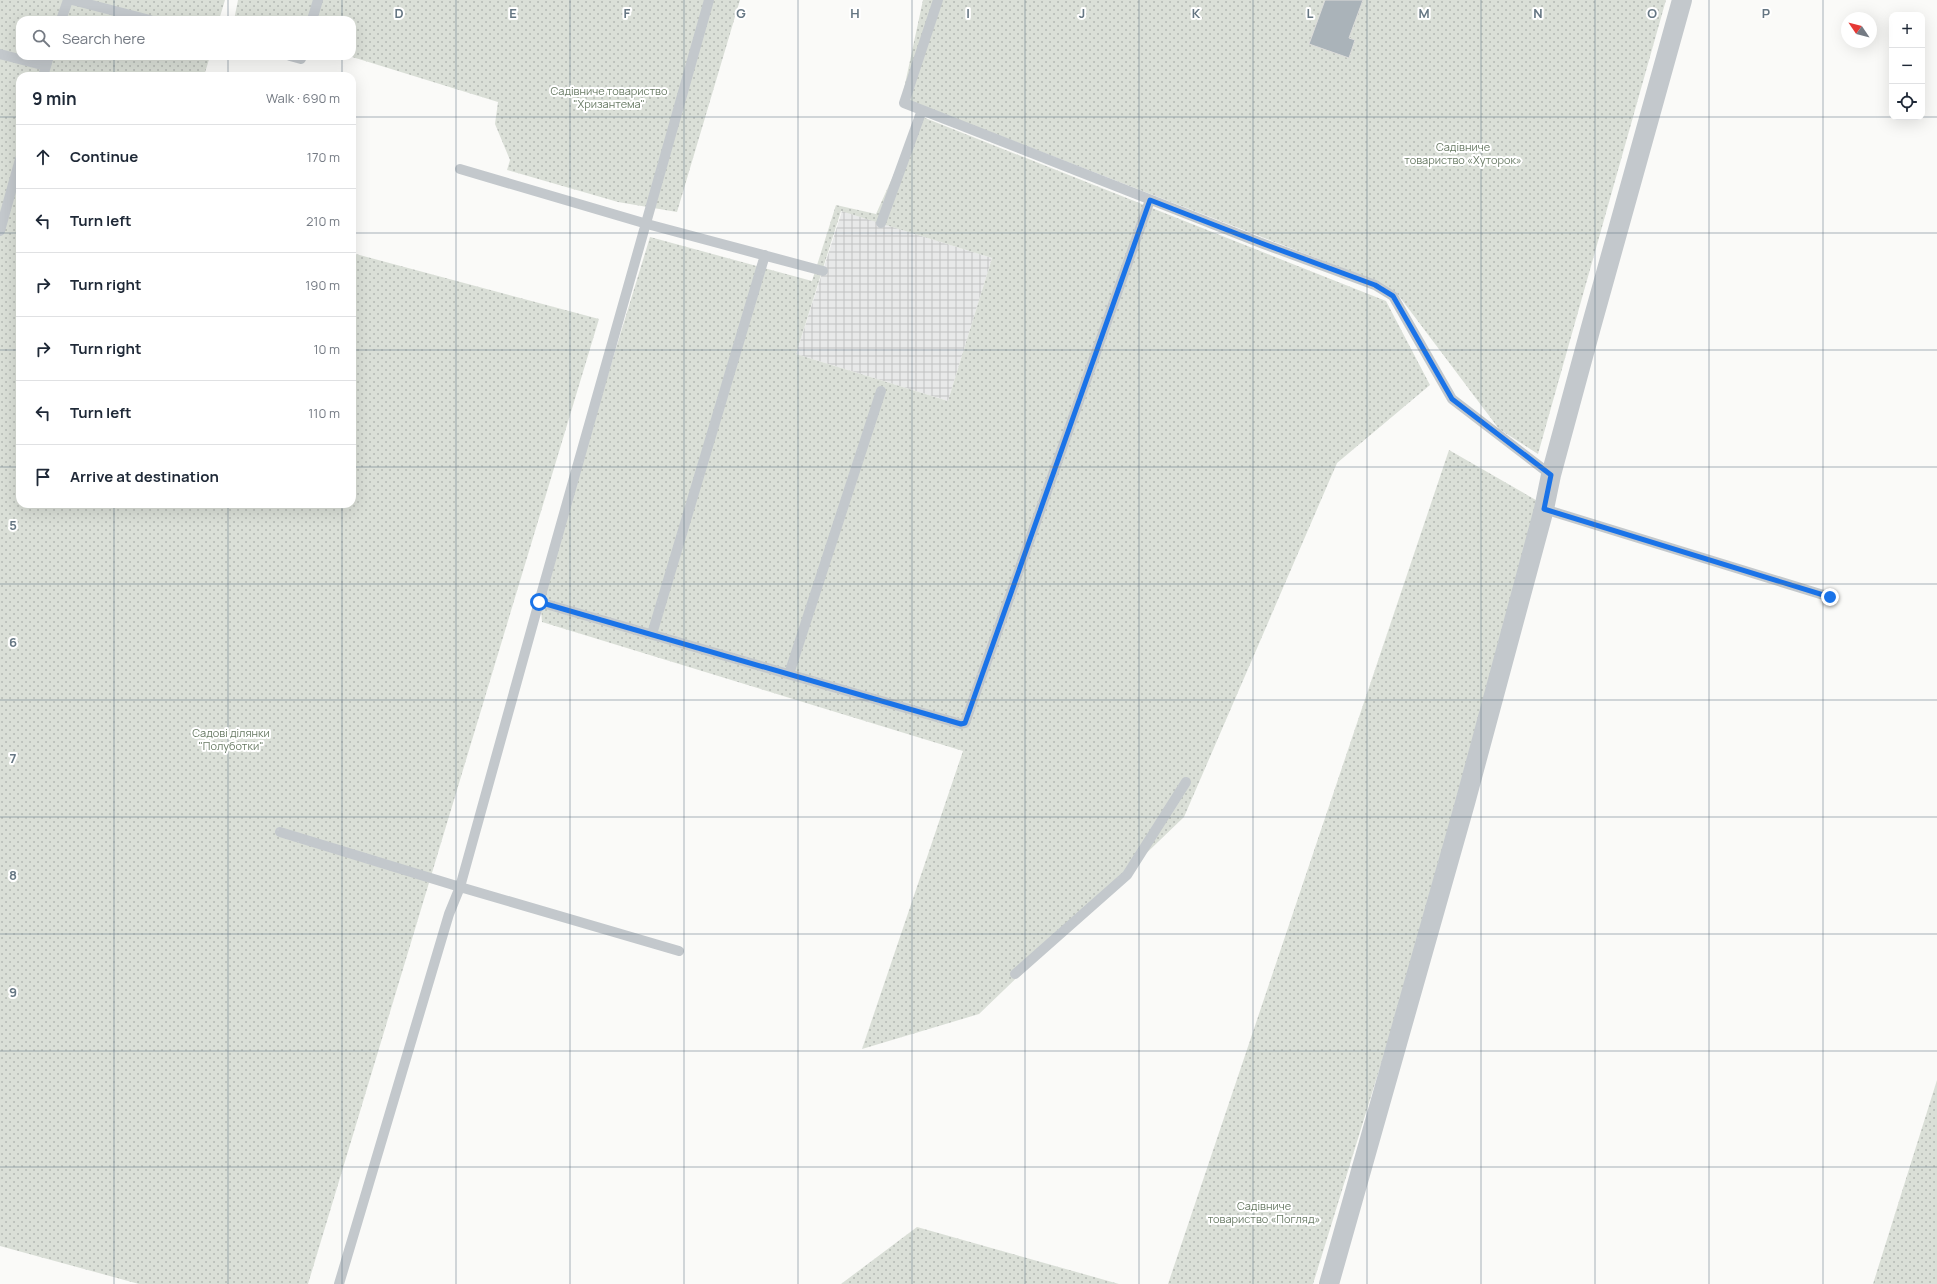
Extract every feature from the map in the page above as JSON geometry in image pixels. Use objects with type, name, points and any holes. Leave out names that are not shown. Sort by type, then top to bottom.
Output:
[{"type":"street","points":[[1329,1284],[1463,810],[1544,509],[1551,475],[1682,0]]},
{"type":"lane","points":[[63,16],[68,0]]},
{"type":"lane","points":[[72,0],[134,16]]},
{"type":"lane","points":[[313,16],[318,0]]},
{"type":"lane","points":[[339,1284],[447,922],[460,887],[709,0]]},
{"type":"lane","points":[[938,0],[904,103],[1261,243],[1375,285],[1393,296],[1452,399],[1551,475]]},
{"type":"lane","points":[[0,54],[44,71],[48,60]]},
{"type":"lane","points":[[881,223],[922,110]]},
{"type":"lane","points":[[460,169],[647,224],[823,271]]},
{"type":"lane","points":[[0,230],[16,173]]},
{"type":"lane","points":[[539,602],[961,724],[965,723],[1150,200]]},
{"type":"lane","points":[[652,634],[765,255]]},
{"type":"lane","points":[[789,674],[881,391]]},
{"type":"lane","points":[[1544,509],[1830,597]]},
{"type":"lane","points":[[1015,974],[1127,875],[1186,782]]},
{"type":"lane","points":[[280,832],[460,887],[679,951]]},
{"type":"shaded area","points":[[842,211],[992,258],[948,401],[796,354]]},
{"type":"green space","name":"Садові ділянки \"Полуботки\"","points":[[0,0],[225,0],[220,16],[16,16],[16,60],[209,60],[205,72],[16,72],[16,508],[356,508],[356,254],[599,319],[308,1284],[139,1284],[0,1246]]},
{"type":"green space","name":"Садівниче товариство \"Хризантема\"","points":[[238,0],[740,0],[677,212],[618,202],[507,170],[510,160],[495,124],[498,102],[356,58],[356,16],[235,16]]},
{"type":"green space","name":"Садівниче товариство «Хуторок»","points":[[923,0],[1666,0],[1538,454],[1499,429],[1396,292],[1355,273],[902,98]]},
{"type":"green space","points":[[920,116],[1386,301],[1430,385],[1337,463],[1184,817],[979,1014],[862,1049],[963,751],[542,622],[540,597],[650,237],[812,281],[836,205],[876,214]],"holes":[[[841,211],[992,258],[948,401],[796,354]]]},
{"type":"green space","name":"Садівниче товариство «Погляд»","points":[[1449,450],[1541,503],[1394,1022],[1313,1284],[1168,1284]]},
{"type":"green space","points":[[1937,1080],[1937,1284],[1873,1284]]},
{"type":"green space","points":[[917,1227],[1119,1284],[841,1284]]},
{"type":"building","points":[[1325,0],[1363,0],[1349,38],[1355,40],[1349,58],[1309,44]]},
{"type":"route","points":[[539,602],[961,724],[965,723],[1150,200],[1375,285],[1393,296],[1452,399],[1551,475],[1544,509],[1830,597]]}]
